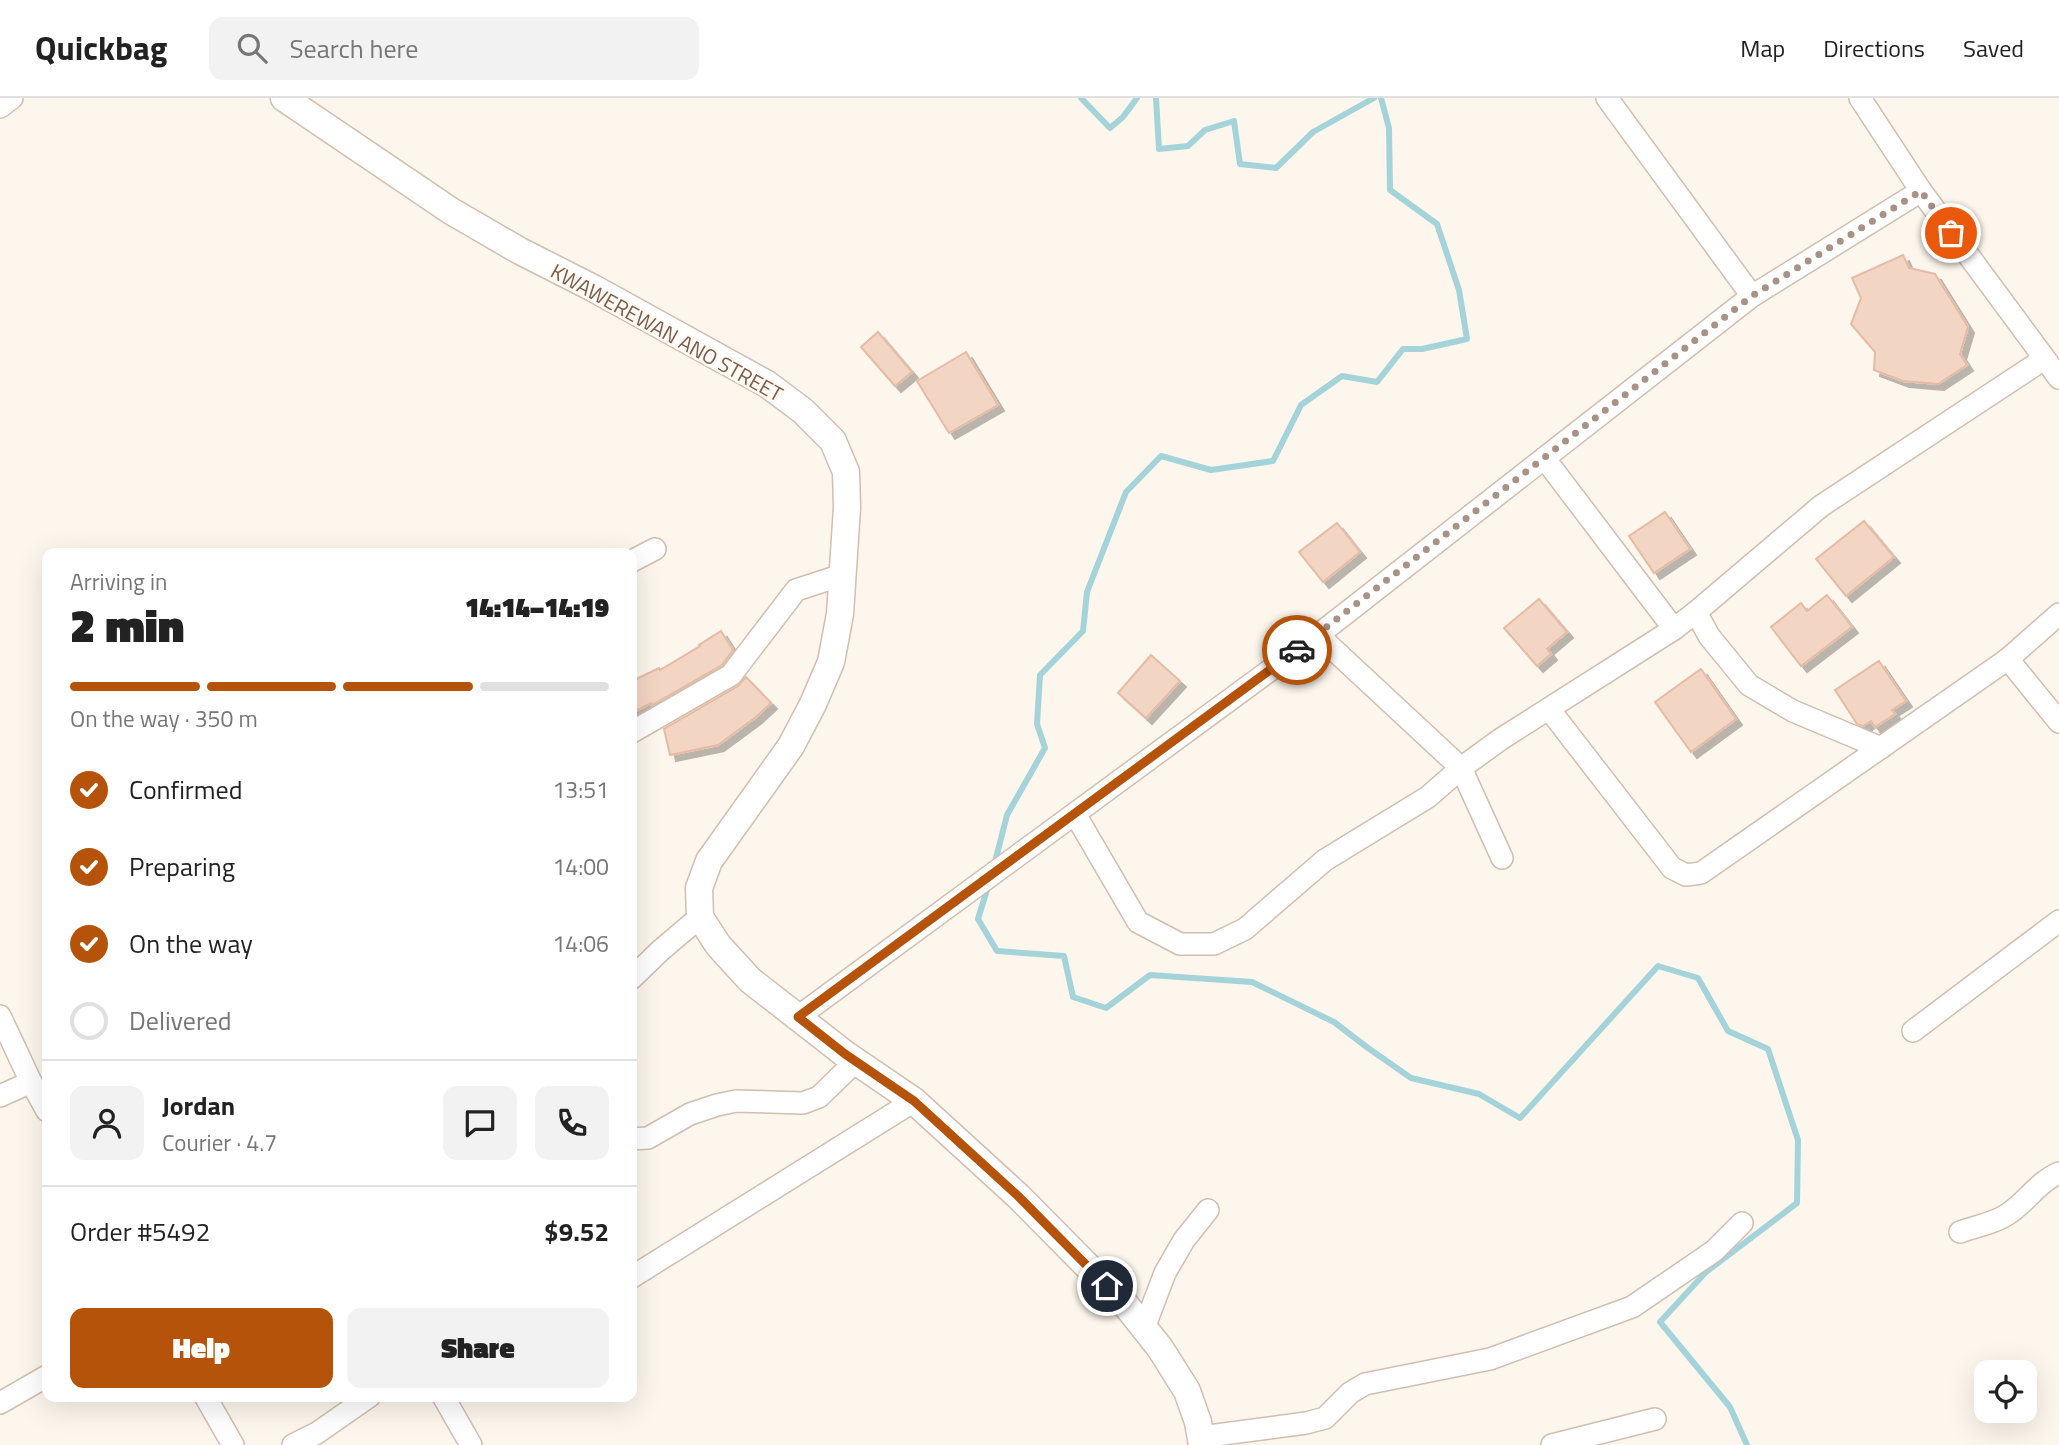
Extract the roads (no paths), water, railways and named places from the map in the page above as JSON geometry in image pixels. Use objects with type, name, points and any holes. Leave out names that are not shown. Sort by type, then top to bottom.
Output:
[{"type":"street","points":[[0,107],[12,98]]},
{"type":"street","name":"KWAWEREWAN ANO STREET","points":[[284,98],[451,211],[767,384],[803,411],[833,441],[845,472],[847,508],[840,614],[831,662],[791,746],[709,861],[699,888],[699,917]]},
{"type":"street","points":[[1607,98],[1752,296]]},
{"type":"street","points":[[1860,98],[1921,191],[2059,378]]},
{"type":"street","points":[[798,1017],[1318,635],[1752,296],[1921,191]]},
{"type":"street","points":[[1075,814],[1138,922],[1180,944],[1214,944],[1245,929],[1325,860],[1428,797],[1461,768],[1501,739],[1674,629],[1821,506],[2044,359]]},
{"type":"street","points":[[1545,459],[1674,629]]},
{"type":"street","points":[[637,558],[655,549]]},
{"type":"street","points":[[637,729],[731,675],[796,590],[842,575]]},
{"type":"street","points":[[1696,612],[1709,636],[1749,685],[1793,711],[1881,748]]},
{"type":"street","points":[[1549,709],[1671,868],[1686,875],[1701,873],[2008,659],[2059,614]]},
{"type":"street","points":[[1318,635],[1461,768],[1502,858]]},
{"type":"street","points":[[2008,659],[2059,722]]},
{"type":"street","points":[[637,973],[699,917],[718,945],[750,980],[856,1061],[914,1101],[1018,1196],[1125,1304],[1160,1348],[1187,1391],[1202,1441],[1325,1418],[1350,1393],[1365,1384],[1490,1359],[1632,1307],[1714,1251],[1742,1223]]},
{"type":"street","points":[[1913,1031],[2059,921]]},
{"type":"street","points":[[0,1016],[42,1102]]},
{"type":"street","points":[[637,1139],[648,1138],[690,1114],[717,1105],[736,1101],[803,1103],[819,1097],[856,1061]]},
{"type":"street","points":[[0,1096],[31,1082]]},
{"type":"street","points":[[637,1274],[914,1101]]},
{"type":"street","points":[[1961,1232],[2003,1217],[2048,1177],[2059,1173]]},
{"type":"street","points":[[1144,1328],[1165,1273],[1184,1240],[1208,1210]]},
{"type":"street","points":[[0,1403],[42,1379]]},
{"type":"street","points":[[208,1402],[233,1445]]},
{"type":"street","points":[[293,1445],[317,1433],[361,1402]]},
{"type":"street","points":[[446,1402],[471,1445]]},
{"type":"street","points":[[1552,1445],[1655,1419]]},
{"type":"waterway","points":[[1081,98],[1110,128],[1123,117],[1137,98]]},
{"type":"waterway","points":[[1156,98],[1159,149],[1188,146],[1205,130],[1234,121],[1240,164],[1276,168],[1313,132],[1374,98]]},
{"type":"waterway","points":[[994,866],[1007,815],[1045,748],[1037,724],[1040,675],[1083,631],[1087,592],[1126,492],[1161,456],[1211,470],[1273,461],[1301,405],[1342,376],[1377,382],[1403,349],[1422,349],[1467,339],[1459,290],[1437,224],[1390,190],[1389,128],[1381,98]]},
{"type":"waterway","points":[[989,883],[978,919],[997,951],[1064,956],[1073,997],[1106,1008],[1150,975],[1252,982],[1334,1022],[1411,1078],[1479,1094],[1520,1118],[1658,966],[1698,978],[1728,1031],[1768,1049],[1798,1140],[1797,1203],[1706,1272],[1660,1322],[1730,1407],[1747,1445]]}]
